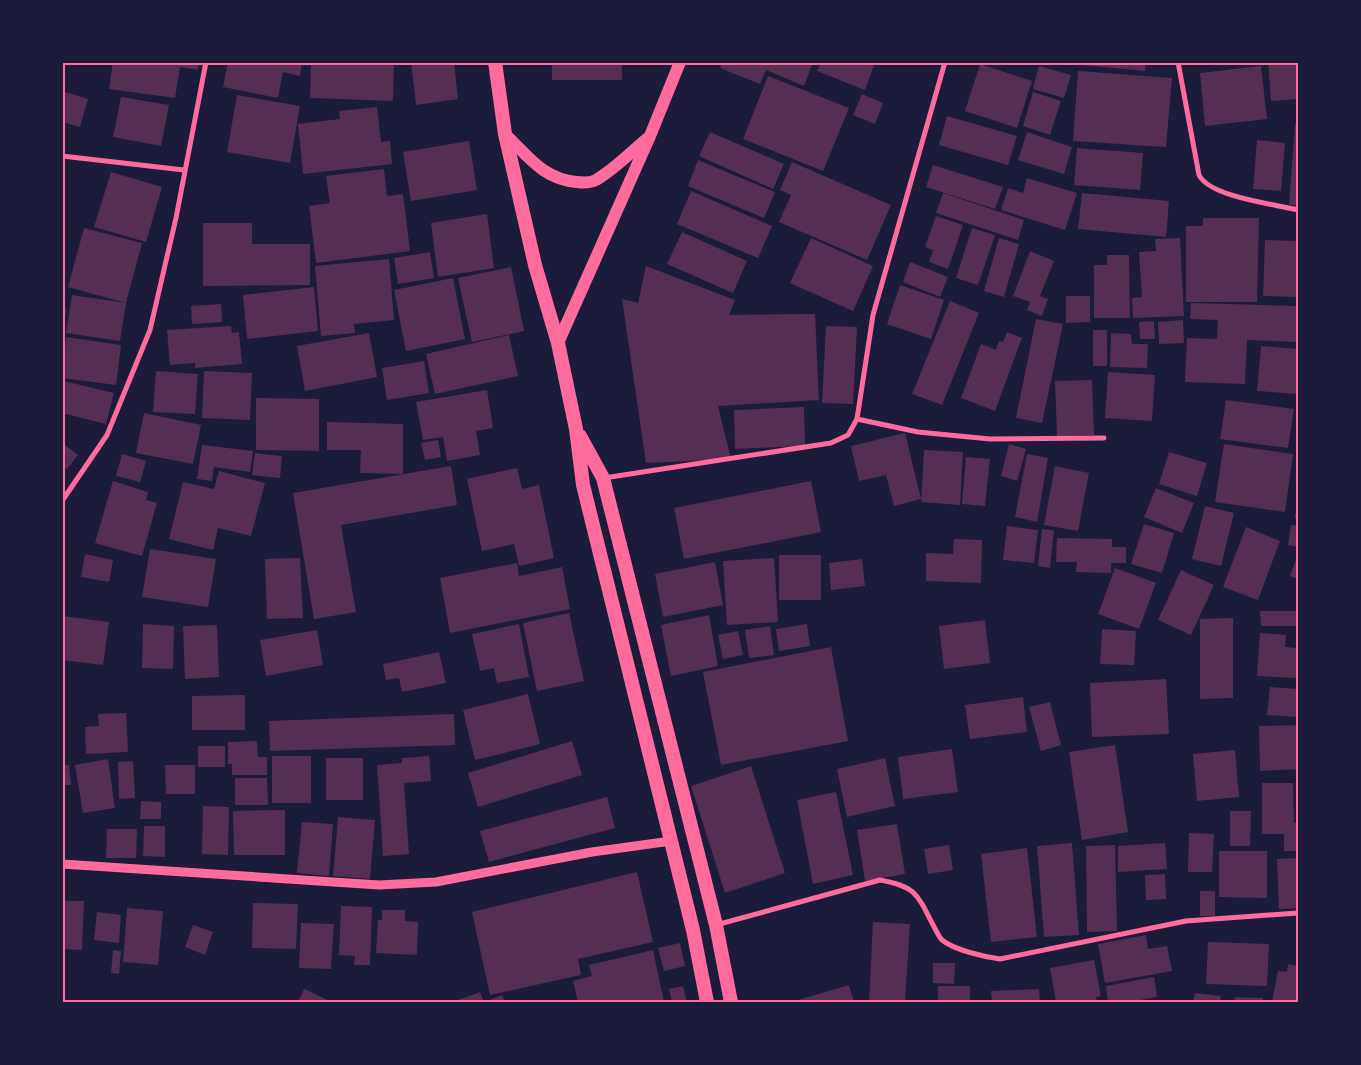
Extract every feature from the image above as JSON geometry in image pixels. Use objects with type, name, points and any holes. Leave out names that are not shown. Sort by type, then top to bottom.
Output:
[{"type":"highway","points":[[495,62],[505,134],[536,265],[558,343],[576,429],[583,485],[693,930],[707,1002]]},
{"type":"highway","points":[[576,429],[603,478],[716,925],[731,1002]]},
{"type":"main road","points":[[558,343],[650,136],[680,62]]},
{"type":"main road","points":[[505,134],[542,171],[552,177],[585,183],[594,181],[604,174],[650,136]]},
{"type":"street","points":[[62,501],[107,435],[150,330],[176,218],[206,62]]},
{"type":"street","points":[[603,478],[831,444],[848,435],[858,419],[873,315],[945,62]]},
{"type":"street","points":[[1178,62],[1199,175],[1203,183],[1220,192],[1298,210]]},
{"type":"street","points":[[62,156],[184,170]]},
{"type":"street","points":[[858,419],[918,432],[990,439],[1104,438]]},
{"type":"street","points":[[62,864],[379,886],[436,882],[592,852],[671,842]]},
{"type":"street","points":[[716,925],[880,880],[902,884],[912,891],[920,900],[942,940],[980,957],[1000,959],[1186,921],[1298,913]]},
{"type":"building","points":[[113,62],[199,62],[198,70],[180,67],[175,98],[109,89]]},
{"type":"building","points":[[228,62],[302,62],[300,76],[283,72],[278,98],[223,87]]},
{"type":"building","points":[[311,62],[394,62],[393,101],[310,98]]},
{"type":"building","points":[[411,62],[454,62],[458,99],[416,105]]},
{"type":"building","points":[[552,62],[622,62],[622,80],[552,80]]},
{"type":"building","points":[[722,62],[813,62],[804,86],[766,70],[760,84],[720,68]]},
{"type":"building","points":[[821,62],[875,62],[865,90],[817,71]]},
{"type":"building","points":[[1082,62],[1146,62],[1145,71],[1082,65]]},
{"type":"building","points":[[1268,62],[1298,62],[1298,99],[1271,101]]},
{"type":"building","points":[[980,64],[1032,81],[1017,128],[965,111]]},
{"type":"building","points":[[1039,66],[1071,75],[1064,98],[1033,89]]},
{"type":"building","points":[[1261,66],[1267,119],[1205,126],[1200,73]]},
{"type":"building","points":[[1078,71],[1172,78],[1166,147],[1073,141]]},
{"type":"building","points":[[768,76],[849,108],[823,171],[743,139]]},
{"type":"building","points":[[62,91],[88,99],[80,127],[62,122]]},
{"type":"building","points":[[1033,92],[1061,101],[1050,135],[1023,126]]},
{"type":"building","points":[[862,94],[883,103],[875,124],[853,115]]},
{"type":"building","points":[[237,95],[300,106],[290,163],[227,152]]},
{"type":"building","points":[[121,97],[169,105],[161,146],[113,137]]},
{"type":"building","points":[[377,107],[381,142],[390,141],[392,164],[303,174],[298,124],[340,119],[339,111]]},
{"type":"building","points":[[947,116],[1017,136],[1008,165],[939,145]]},
{"type":"building","points":[[1295,124],[1298,124],[1298,206],[1289,205]]},
{"type":"building","points":[[710,132],[784,164],[773,189],[699,156]]},
{"type":"building","points":[[1027,132],[1072,147],[1064,174],[1018,160]]},
{"type":"building","points":[[1257,140],[1285,143],[1281,191],[1253,189]]},
{"type":"building","points":[[469,141],[477,190],[411,201],[403,152]]},
{"type":"building","points":[[1077,148],[1143,153],[1140,190],[1074,185]]},
{"type":"building","points":[[698,160],[775,192],[764,218],[688,186]]},
{"type":"building","points":[[792,162],[891,205],[867,260],[779,222],[791,195],[780,190]]},
{"type":"building","points":[[933,165],[1003,187],[995,209],[926,187]]},
{"type":"building","points":[[384,169],[387,196],[403,194],[410,251],[316,263],[309,206],[330,203],[326,176]]},
{"type":"building","points":[[111,172],[162,187],[146,242],[94,227]]},
{"type":"building","points":[[1027,178],[1077,193],[1065,230],[1001,210],[1008,188],[1023,193]]},
{"type":"building","points":[[691,191],[772,226],[758,258],[677,224]]},
{"type":"building","points":[[943,193],[1024,220],[1018,240],[936,213]]},
{"type":"building","points":[[1082,193],[1169,201],[1166,237],[1078,229]]},
{"type":"building","points":[[487,214],[494,268],[438,277],[431,223]]},
{"type":"building","points":[[936,216],[963,225],[948,269],[929,262],[933,250],[925,247]]},
{"type":"building","points":[[1203,218],[1259,218],[1257,302],[1186,302],[1186,226],[1203,226]]},
{"type":"building","points":[[203,223],[252,223],[252,244],[310,244],[310,285],[203,286]]},
{"type":"building","points":[[84,228],[142,243],[126,303],[68,287]]},
{"type":"building","points":[[972,228],[995,235],[978,285],[956,278]]},
{"type":"building","points":[[682,232],[747,261],[733,293],[667,264]]},
{"type":"building","points":[[811,238],[873,266],[853,311],[790,283]]},
{"type":"building","points":[[999,238],[1019,244],[1004,297],[984,291]]},
{"type":"building","points":[[1180,238],[1184,316],[1133,318],[1132,298],[1142,297],[1139,252],[1156,251],[1155,239]]},
{"type":"building","points":[[1265,240],[1298,241],[1298,297],[1263,296]]},
{"type":"building","points":[[1030,251],[1054,261],[1040,296],[1048,299],[1042,316],[1027,310],[1030,302],[1013,296]]},
{"type":"building","points":[[430,252],[434,278],[398,284],[394,258]]},
{"type":"building","points":[[1107,255],[1129,255],[1130,318],[1094,318],[1094,265],[1107,265]]},
{"type":"building","points":[[389,259],[394,320],[354,324],[355,333],[321,336],[315,266]]},
{"type":"building","points":[[910,262],[948,277],[940,297],[903,282]]},
{"type":"building","points":[[646,266],[735,300],[729,315],[815,314],[819,400],[718,406],[731,459],[646,463],[622,299],[638,303]]},
{"type":"building","points":[[511,267],[524,331],[472,342],[458,278]]},
{"type":"building","points":[[453,278],[465,339],[406,351],[394,290]]},
{"type":"building","points":[[900,285],[944,300],[931,339],[887,324]]},
{"type":"building","points":[[314,287],[318,331],[247,339],[243,295]]},
{"type":"building","points":[[72,295],[126,303],[120,341],[66,333]]},
{"type":"building","points":[[1066,296],[1090,296],[1090,322],[1066,323]]},
{"type":"building","points":[[950,301],[979,313],[942,405],[912,394]]},
{"type":"building","points":[[1191,303],[1298,306],[1298,342],[1247,340],[1245,384],[1185,382],[1187,338],[1217,339],[1218,320],[1190,319]]},
{"type":"building","points":[[221,304],[222,322],[192,324],[191,306]]},
{"type":"building","points":[[62,308],[66,308],[64,326],[62,326]]},
{"type":"building","points":[[1036,319],[1063,324],[1042,423],[1016,418]]},
{"type":"building","points":[[1183,320],[1184,343],[1159,344],[1158,322]]},
{"type":"building","points":[[1154,321],[1155,339],[1140,339],[1139,322]]},
{"type":"building","points":[[231,326],[232,333],[239,332],[242,364],[195,368],[195,363],[170,365],[167,330]]},
{"type":"building","points":[[826,326],[857,327],[853,404],[822,403]]},
{"type":"building","points":[[1093,330],[1107,330],[1107,366],[1093,366]]},
{"type":"building","points":[[1007,332],[1022,338],[995,411],[961,398],[981,344],[996,350],[999,341],[1003,342]]},
{"type":"building","points":[[369,333],[377,377],[305,391],[297,346]]},
{"type":"building","points":[[1111,333],[1131,334],[1132,344],[1148,344],[1147,368],[1110,367]]},
{"type":"building","points":[[509,335],[518,376],[435,394],[426,354]]},
{"type":"building","points":[[66,337],[121,345],[116,385],[62,378]]},
{"type":"building","points":[[1261,346],[1298,349],[1298,394],[1257,391]]},
{"type":"building","points":[[424,361],[429,393],[387,400],[382,368]]},
{"type":"building","points":[[156,371],[198,374],[195,414],[153,412]]},
{"type":"building","points":[[204,371],[252,373],[250,420],[202,418]]},
{"type":"building","points":[[1108,372],[1155,375],[1152,421],[1105,418]]},
{"type":"building","points":[[1092,380],[1094,435],[1057,436],[1055,381]]},
{"type":"building","points":[[64,381],[114,393],[106,424],[62,413]]},
{"type":"building","points":[[487,390],[493,428],[476,431],[480,455],[447,461],[443,437],[423,440],[416,402]]},
{"type":"building","points":[[256,398],[319,399],[319,451],[256,450]]},
{"type":"building","points":[[1226,400],[1294,409],[1288,448],[1220,439]]},
{"type":"building","points":[[804,407],[805,446],[735,449],[734,410]]},
{"type":"building","points":[[144,413],[201,425],[193,464],[136,453]]},
{"type":"building","points":[[327,422],[403,424],[403,474],[360,473],[361,450],[327,450]]},
{"type":"building","points":[[905,433],[921,499],[894,506],[886,475],[859,481],[851,446]]},
{"type":"building","points":[[438,440],[441,457],[425,460],[421,443]]},
{"type":"building","points":[[1009,444],[1026,449],[1017,481],[1001,476]]},
{"type":"building","points":[[1224,444],[1293,454],[1285,512],[1215,502]]},
{"type":"building","points":[[65,445],[78,455],[67,469],[62,466],[62,448]]},
{"type":"building","points":[[202,445],[253,451],[250,472],[214,467],[212,481],[197,479]]},
{"type":"building","points":[[924,450],[963,452],[960,505],[921,502]]},
{"type":"building","points":[[1169,452],[1207,463],[1197,496],[1159,484]]},
{"type":"building","points":[[255,453],[282,456],[280,478],[252,475]]},
{"type":"building","points":[[122,454],[146,461],[140,482],[116,476]]},
{"type":"building","points":[[1027,454],[1048,458],[1037,522],[1015,517]]},
{"type":"building","points":[[966,457],[990,459],[985,506],[962,504]]},
{"type":"building","points":[[451,466],[457,505],[341,525],[356,612],[314,619],[293,493]]},
{"type":"building","points":[[1055,466],[1089,473],[1078,531],[1044,525]]},
{"type":"building","points":[[517,468],[522,489],[539,485],[554,558],[519,566],[514,544],[482,551],[467,479]]},
{"type":"building","points":[[219,471],[265,483],[251,536],[218,528],[213,550],[169,539],[183,482],[214,489]]},
{"type":"building","points":[[113,481],[148,492],[146,500],[157,503],[142,556],[95,543]]},
{"type":"building","points":[[811,481],[821,532],[684,559],[674,508]]},
{"type":"building","points":[[1156,488],[1194,503],[1182,533],[1144,517]]},
{"type":"building","points":[[1298,499],[1298,519],[1295,518]]},
{"type":"building","points":[[1205,506],[1234,513],[1221,566],[1192,559]]},
{"type":"building","points":[[1144,524],[1174,533],[1162,573],[1131,564]]},
{"type":"building","points":[[1291,525],[1298,526],[1298,547],[1288,545]]},
{"type":"building","points":[[1007,526],[1038,530],[1034,563],[1003,560]]},
{"type":"building","points":[[1246,527],[1280,541],[1258,600],[1223,587]]},
{"type":"building","points":[[1042,529],[1054,530],[1050,568],[1038,566]]},
{"type":"building","points":[[1057,538],[1112,539],[1112,547],[1126,547],[1126,563],[1111,563],[1111,573],[1076,572],[1077,562],[1056,562]]},
{"type":"building","points":[[954,539],[982,540],[981,583],[926,581],[926,553],[953,554]]},
{"type":"building","points":[[150,549],[216,559],[208,607],[142,597]]},
{"type":"building","points":[[85,554],[113,560],[109,582],[81,577]]},
{"type":"building","points":[[1298,554],[1298,579],[1290,576]]},
{"type":"building","points":[[779,555],[821,555],[821,600],[779,600]]},
{"type":"building","points":[[300,558],[303,618],[267,619],[265,559]]},
{"type":"building","points":[[774,558],[778,622],[727,625],[723,561]]},
{"type":"building","points":[[862,559],[865,586],[831,590],[829,563]]},
{"type":"building","points":[[715,562],[723,605],[663,617],[655,574]]},
{"type":"building","points":[[517,563],[519,576],[562,567],[570,609],[450,633],[440,578]]},
{"type":"building","points":[[1115,568],[1156,583],[1139,629],[1098,614]]},
{"type":"building","points":[[1181,570],[1214,585],[1191,635],[1158,620]]},
{"type":"building","points":[[1260,611],[1296,611],[1296,626],[1261,626]]},
{"type":"building","points":[[569,613],[584,681],[537,691],[523,623]]},
{"type":"building","points":[[709,615],[718,666],[671,676],[661,625]]},
{"type":"building","points":[[62,616],[109,622],[103,665],[62,660]]},
{"type":"building","points":[[1233,618],[1233,698],[1200,699],[1200,619]]},
{"type":"building","points":[[985,620],[990,663],[944,669],[939,626]]},
{"type":"building","points":[[143,624],[174,626],[173,669],[142,668]]},
{"type":"building","points":[[519,624],[529,677],[497,683],[494,668],[480,671],[472,634]]},
{"type":"building","points":[[807,624],[810,646],[779,651],[776,629]]},
{"type":"building","points":[[217,625],[219,677],[185,679],[183,626]]},
{"type":"building","points":[[770,626],[774,655],[749,658],[745,630]]},
{"type":"building","points":[[1102,629],[1136,631],[1134,665],[1100,664]]},
{"type":"building","points":[[317,630],[323,665],[266,676],[260,640]]},
{"type":"building","points":[[738,631],[743,655],[723,659],[718,635]]},
{"type":"building","points":[[1260,633],[1286,635],[1285,647],[1298,648],[1298,678],[1257,676]]},
{"type":"building","points":[[831,647],[848,741],[721,765],[703,672]]},
{"type":"building","points":[[439,652],[446,683],[402,692],[399,678],[386,680],[383,664]]},
{"type":"building","points":[[1166,679],[1169,734],[1092,737],[1090,683]]},
{"type":"building","points":[[1270,687],[1298,689],[1298,717],[1267,715]]},
{"type":"building","points":[[528,694],[540,744],[475,760],[463,710]]},
{"type":"building","points":[[245,695],[245,730],[192,730],[192,696]]},
{"type":"building","points":[[1023,697],[1027,732],[970,739],[965,705]]},
{"type":"building","points":[[1050,702],[1061,745],[1041,751],[1029,707]]},
{"type":"building","points":[[126,713],[128,752],[86,754],[85,727],[99,726],[98,714]]},
{"type":"building","points":[[454,714],[455,745],[270,751],[269,721]]},
{"type":"building","points":[[1298,725],[1298,769],[1260,771],[1259,726]]},
{"type":"building","points":[[257,741],[258,757],[267,757],[267,775],[232,775],[232,764],[228,764],[228,742]]},
{"type":"building","points":[[572,741],[582,775],[478,807],[468,773]]},
{"type":"building","points":[[1115,745],[1128,832],[1082,840],[1069,752]]},
{"type":"building","points":[[198,746],[225,746],[225,767],[198,767]]},
{"type":"building","points":[[952,749],[958,792],[903,799],[898,757]]},
{"type":"building","points":[[1235,750],[1239,797],[1197,801],[1193,754]]},
{"type":"building","points":[[272,756],[311,756],[311,803],[272,803]]},
{"type":"building","points":[[429,756],[431,781],[404,783],[409,854],[383,856],[377,765],[402,763],[402,758]]},
{"type":"building","points":[[326,758],[363,758],[363,800],[326,800]]},
{"type":"building","points":[[885,758],[895,806],[847,817],[837,769]]},
{"type":"building","points":[[108,759],[115,808],[83,813],[75,765]]},
{"type":"building","points":[[133,761],[135,798],[119,799],[118,762]]},
{"type":"building","points":[[62,765],[69,765],[71,785],[62,785]]},
{"type":"building","points":[[165,765],[195,765],[195,794],[166,794]]},
{"type":"building","points":[[751,766],[785,873],[725,893],[691,786]]},
{"type":"building","points":[[235,778],[267,778],[268,805],[235,805]]},
{"type":"building","points":[[1262,783],[1293,783],[1294,823],[1298,823],[1298,851],[1284,851],[1284,834],[1262,834]]},
{"type":"building","points":[[836,792],[853,875],[813,884],[797,800]]},
{"type":"building","points":[[607,797],[615,828],[489,862],[480,831]]},
{"type":"building","points":[[141,801],[161,802],[161,819],[140,819]]},
{"type":"building","points":[[203,806],[229,807],[228,855],[202,854]]},
{"type":"building","points":[[285,810],[285,855],[234,855],[233,811]]},
{"type":"building","points":[[1230,811],[1251,811],[1250,846],[1230,846]]},
{"type":"building","points":[[338,817],[375,820],[370,879],[333,876]]},
{"type":"building","points":[[302,822],[333,824],[329,876],[297,873]]},
{"type":"building","points":[[897,824],[905,874],[865,881],[857,830]]},
{"type":"building","points":[[144,826],[165,826],[165,857],[143,856]]},
{"type":"building","points":[[107,829],[137,829],[136,858],[106,858]]},
{"type":"building","points":[[1189,833],[1214,834],[1212,872],[1188,872]]},
{"type":"building","points":[[1072,843],[1079,935],[1044,937],[1037,846]]},
{"type":"building","points":[[1165,843],[1167,869],[1118,872],[1118,846]]},
{"type":"building","points":[[949,845],[953,870],[928,874],[924,849]]},
{"type":"building","points":[[1115,845],[1117,931],[1087,932],[1086,846]]},
{"type":"building","points":[[1027,848],[1037,937],[991,942],[981,854]]},
{"type":"building","points":[[1219,851],[1267,851],[1267,898],[1219,897]]},
{"type":"building","points":[[1298,858],[1298,908],[1279,909],[1277,859]]},
{"type":"building","points":[[637,872],[653,942],[578,959],[581,975],[490,995],[472,912]]},
{"type":"building","points":[[1165,874],[1166,899],[1146,900],[1145,875]]},
{"type":"building","points":[[1200,891],[1215,891],[1215,916],[1200,916]]},
{"type":"building","points":[[62,901],[84,901],[82,950],[62,949]]},
{"type":"building","points":[[253,903],[298,904],[296,949],[252,948]]},
{"type":"building","points":[[341,906],[372,907],[370,965],[354,965],[355,956],[339,955]]},
{"type":"building","points":[[127,908],[163,911],[158,965],[123,962]]},
{"type":"building","points":[[382,910],[405,910],[405,921],[418,922],[417,955],[376,953],[378,920],[382,920]]},
{"type":"building","points":[[97,912],[121,915],[119,943],[94,940]]},
{"type":"building","points":[[873,922],[910,924],[905,1002],[869,1002]]},
{"type":"building","points":[[301,923],[334,924],[331,969],[299,968]]},
{"type":"building","points":[[193,925],[213,932],[205,955],[185,947]]},
{"type":"building","points":[[1146,935],[1148,949],[1167,946],[1172,971],[1105,983],[1098,944]]},
{"type":"building","points":[[1208,942],[1269,944],[1267,986],[1206,984]]},
{"type":"building","points":[[680,943],[685,966],[664,971],[658,948]]},
{"type":"building","points":[[113,950],[121,951],[119,974],[111,973]]},
{"type":"building","points":[[653,950],[664,1002],[578,1002],[573,981],[592,976],[589,965]]},
{"type":"building","points":[[1094,960],[1101,996],[1096,997],[1097,1002],[1056,1002],[1050,968]]},
{"type":"building","points":[[933,963],[955,963],[954,984],[933,983]]},
{"type":"building","points":[[1288,964],[1298,966],[1298,1002],[1272,1002],[1278,971],[1287,972]]},
{"type":"building","points":[[1154,977],[1157,997],[1129,1002],[1108,1002],[1106,986]]},
{"type":"building","points":[[849,985],[854,1002],[798,1002],[798,1000]]},
{"type":"building","points":[[683,986],[687,1002],[672,1002],[669,989]]},
{"type":"building","points":[[938,986],[970,986],[970,1002],[938,1002]]},
{"type":"building","points":[[304,989],[332,1002],[298,1002]]},
{"type":"building","points":[[1039,989],[1040,1002],[992,1002],[991,991]]},
{"type":"building","points":[[480,992],[484,1002],[453,1002]]},
{"type":"building","points":[[1195,993],[1221,996],[1220,1002],[1193,1002]]},
{"type":"building","points":[[502,995],[505,1002],[485,1002]]},
{"type":"building","points":[[1235,997],[1263,998],[1263,1002],[1235,1002]]}]
